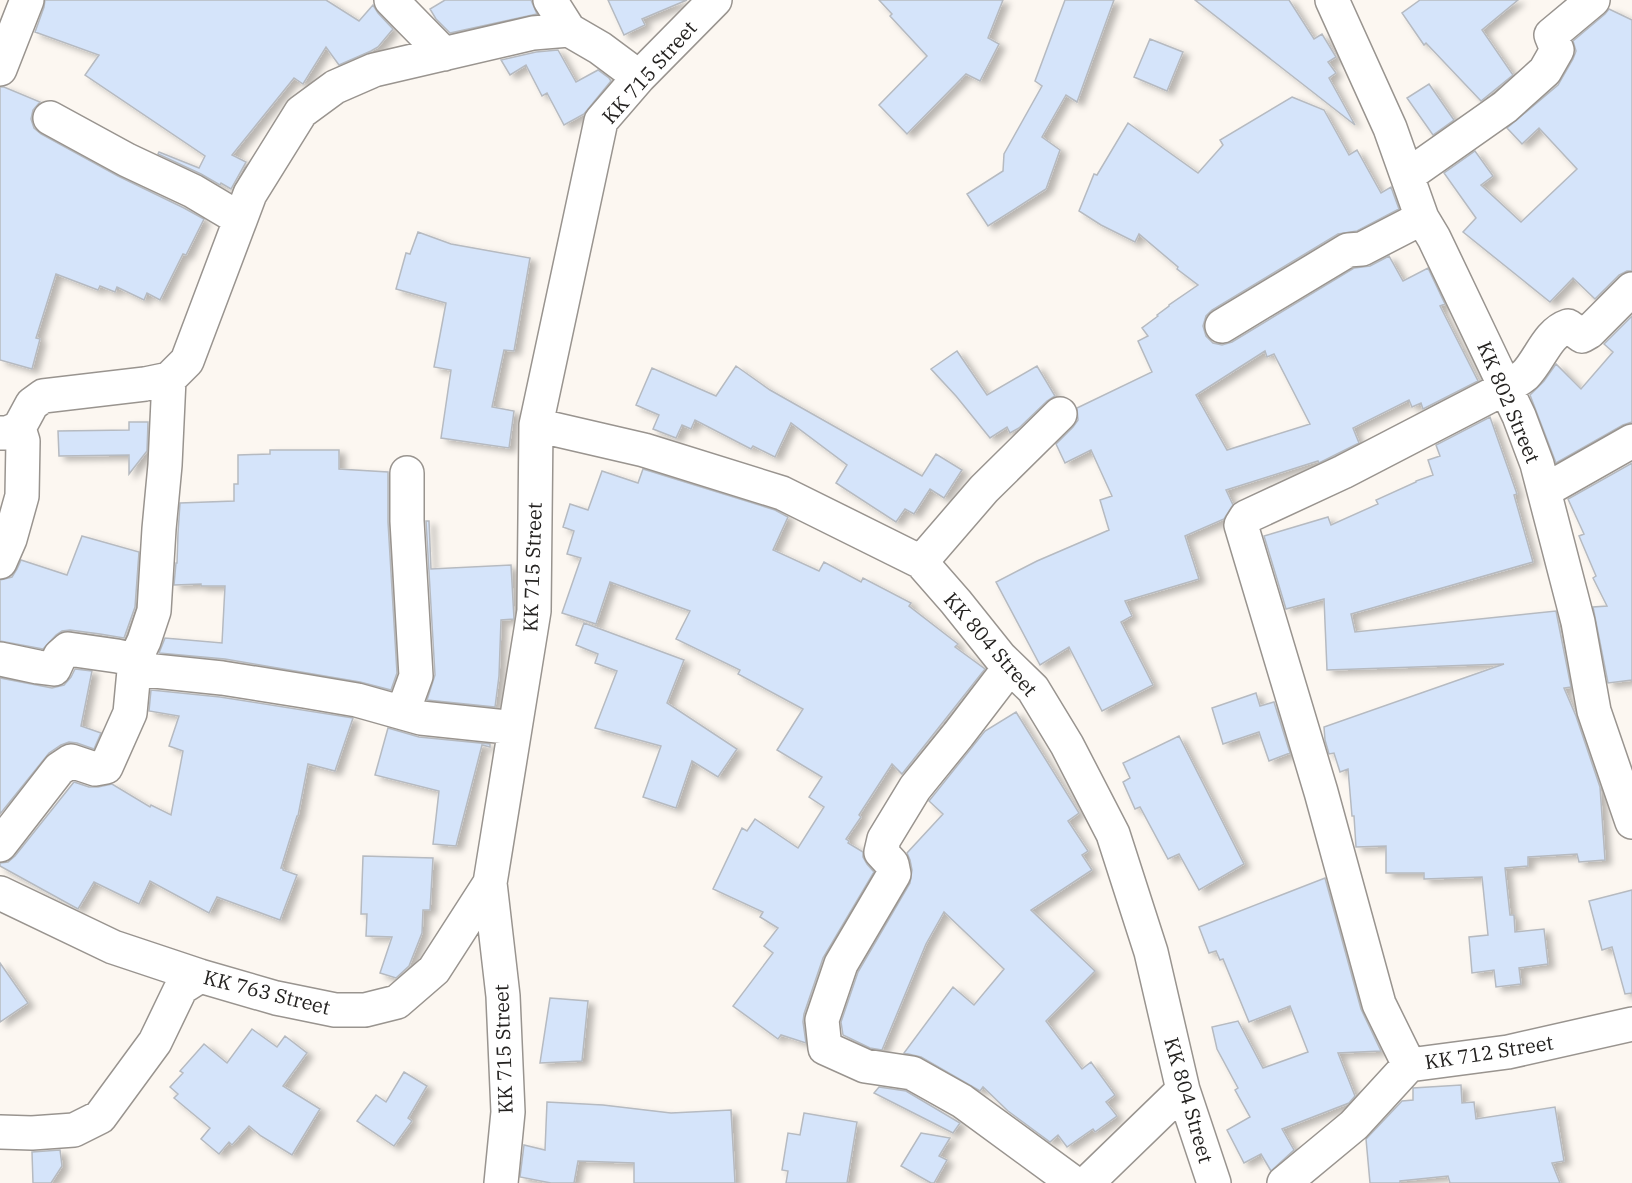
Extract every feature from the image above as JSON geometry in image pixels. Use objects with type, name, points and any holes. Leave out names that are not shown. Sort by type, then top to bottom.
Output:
[{"type":"street","points":[[0,69],[27,0]]},
{"type":"street","points":[[391,0],[444,54]]},
{"type":"street","points":[[550,0],[569,30],[600,48],[639,77]]},
{"type":"street","name":"KK 715 Street","points":[[501,1183],[508,1112],[502,996],[490,883],[534,611],[536,425],[601,121],[639,77],[716,0]]},
{"type":"street","name":"KK 802 Street","points":[[1332,0],[1390,128],[1422,218],[1434,238],[1519,416],[1537,464],[1578,622],[1594,711],[1632,822]]},
{"type":"street","points":[[1407,176],[1505,107],[1545,71],[1557,50],[1551,34],[1593,0]]},
{"type":"street","points":[[0,562],[10,539],[22,496],[23,441],[10,430],[32,404],[43,396],[169,379],[187,361],[250,194],[301,112],[335,87],[374,70],[533,33],[569,30]]},
{"type":"street","points":[[50,118],[240,219]]},
{"type":"street","points":[[1222,326],[1348,250],[1362,249],[1422,218]]},
{"type":"street","points":[[1409,1065],[1379,1004],[1321,792],[1241,525],[1246,517],[1343,472],[1505,388],[1525,374],[1562,328],[1568,326],[1582,336],[1589,332],[1632,289]]},
{"type":"street","points":[[0,845],[59,769],[71,761],[95,769],[106,767],[130,713],[135,665],[154,611],[169,379]]},
{"type":"street","points":[[921,562],[984,489],[1060,414]]},
{"type":"street","name":"KK 804 Street","points":[[536,425],[644,450],[782,493],[921,562],[999,657],[1033,689],[1067,745],[1113,834],[1151,952],[1183,1090],[1214,1183]]},
{"type":"street","points":[[1544,491],[1632,441]]},
{"type":"street","points":[[404,712],[416,676],[407,521],[407,473]]},
{"type":"street","points":[[0,659],[54,669],[60,656],[68,649],[117,656],[135,665],[357,700],[421,718],[515,728]]},
{"type":"street","points":[[1010,667],[915,788],[884,839],[881,852],[892,864],[894,874],[842,964],[822,1020],[825,1048],[865,1066],[912,1073],[962,1101],[1074,1183]]},
{"type":"street","name":"KK 763 Street","points":[[0,893],[113,947],[200,976],[276,998],[335,1010],[365,1010],[396,1002],[434,970],[490,883]]},
{"type":"street","points":[[0,1132],[32,1133],[74,1130],[100,1118],[155,1042],[181,988],[200,976]]},
{"type":"street","name":"KK 712 Street","points":[[1284,1183],[1354,1125],[1409,1065],[1508,1052],[1632,1024]]},
{"type":"street","points":[[1088,1183],[1183,1090]]},
{"type":"building","points":[[45,0],[326,0],[359,21],[373,5],[393,29],[378,47],[339,65],[326,47],[303,84],[294,78],[232,155],[246,162],[231,189],[158,154],[159,152],[199,168],[205,156],[85,75],[99,55],[35,32]]},
{"type":"building","points":[[445,0],[531,0],[537,14],[450,33],[430,9]]},
{"type":"building","points":[[608,0],[687,0],[642,19],[645,25],[624,35]]},
{"type":"building","points":[[879,0],[1003,0],[988,38],[999,44],[980,81],[966,74],[907,134],[879,105],[927,56],[890,16],[892,14]]},
{"type":"building","points":[[1065,0],[1114,0],[1077,102],[1066,95],[1042,137],[1060,150],[1046,189],[988,226],[967,194],[1003,171],[1004,154],[1042,86],[1035,81]]},
{"type":"building","points":[[1195,0],[1289,0],[1314,39],[1322,34],[1336,57],[1328,62],[1336,73],[1329,78],[1355,125]]},
{"type":"building","points":[[1420,0],[1518,0],[1482,30],[1513,75],[1481,101],[1426,43],[1424,45],[1402,13]]},
{"type":"building","points":[[1609,9],[1632,20],[1632,271],[1619,275],[1595,299],[1573,278],[1550,302],[1463,232],[1476,218],[1444,173],[1475,151],[1493,176],[1481,185],[1521,222],[1577,169],[1539,128],[1522,144],[1507,128],[1558,85],[1576,51],[1573,41]]},
{"type":"building","points":[[1150,39],[1183,52],[1167,91],[1134,77]]},
{"type":"building","points":[[558,50],[576,82],[598,70],[611,81],[584,114],[564,125],[547,93],[542,96],[526,65],[510,75],[501,60],[536,52]]},
{"type":"building","points":[[1429,84],[1454,120],[1433,135],[1407,98]]},
{"type":"building","points":[[0,87],[40,102],[33,110],[31,119],[34,128],[41,134],[204,219],[160,300],[147,293],[144,300],[117,287],[115,292],[100,286],[98,290],[56,274],[36,338],[40,339],[32,369],[0,360]]},
{"type":"building","points":[[1292,97],[1324,110],[1349,155],[1357,150],[1381,193],[1391,187],[1399,209],[1357,231],[1338,234],[1212,310],[1206,316],[1203,326],[1206,336],[1213,343],[1222,345],[1232,342],[1354,268],[1370,266],[1389,256],[1403,281],[1428,268],[1445,304],[1440,306],[1478,381],[1423,409],[1421,403],[1412,407],[1409,400],[1353,428],[1359,443],[1319,463],[1318,461],[1226,490],[1233,505],[1224,519],[1185,536],[1199,579],[1125,601],[1132,616],[1121,622],[1153,685],[1102,711],[1069,647],[1040,665],[996,582],[1037,561],[1109,530],[1100,500],[1112,496],[1091,450],[1065,463],[1056,444],[1078,420],[1077,408],[1152,372],[1138,341],[1148,336],[1142,328],[1198,285],[1139,234],[1135,242],[1079,211],[1094,174],[1097,175],[1128,123],[1198,173],[1223,145],[1220,140]],"holes":[[[1265,351],[1267,357],[1274,354],[1310,424],[1227,450],[1196,395]]]},
{"type":"building","points":[[418,232],[451,244],[530,258],[514,351],[504,350],[492,407],[514,411],[509,448],[441,438],[451,370],[434,367],[446,303],[396,289],[406,253],[410,254]]},
{"type":"building","points":[[1632,316],[1632,422],[1556,463],[1530,395],[1556,364],[1581,389],[1613,352],[1604,344]]},
{"type":"building","points":[[957,351],[987,395],[1037,366],[1055,396],[1019,428],[1010,433],[1007,427],[990,438],[931,369]]},
{"type":"building","points":[[736,366],[770,390],[922,476],[936,454],[962,470],[944,498],[930,489],[914,514],[905,509],[896,522],[836,483],[847,465],[791,423],[775,457],[753,446],[751,449],[695,420],[691,429],[682,425],[676,438],[653,429],[659,415],[636,405],[652,368],[716,396]]},
{"type":"building","points":[[1490,417],[1517,494],[1514,495],[1533,562],[1351,614],[1355,632],[1556,611],[1571,687],[1564,688],[1600,787],[1605,860],[1579,862],[1577,854],[1528,857],[1528,866],[1505,868],[1510,915],[1514,915],[1515,932],[1544,929],[1548,964],[1519,968],[1521,984],[1496,987],[1494,970],[1472,973],[1469,937],[1488,935],[1482,877],[1424,879],[1424,873],[1386,873],[1386,846],[1356,847],[1348,769],[1340,772],[1334,753],[1329,754],[1324,727],[1504,664],[1327,670],[1324,599],[1286,609],[1264,536],[1328,517],[1331,525],[1378,504],[1376,500],[1433,475],[1428,460],[1440,456],[1436,445]]},
{"type":"building","points":[[129,422],[148,422],[147,451],[129,474],[129,455],[59,456],[58,431],[129,430]]},
{"type":"building","points":[[270,450],[339,450],[339,469],[388,472],[388,522],[397,673],[391,690],[360,682],[225,659],[159,653],[165,638],[222,643],[225,586],[174,585],[180,503],[234,501],[234,484],[238,484],[238,455],[270,454]]},
{"type":"building","points":[[1632,463],[1632,680],[1608,683],[1593,607],[1607,606],[1593,578],[1596,576],[1579,536],[1584,534],[1568,499]]},
{"type":"building","points":[[643,469],[775,510],[788,517],[773,550],[819,571],[824,562],[861,582],[863,578],[911,603],[909,606],[958,644],[955,647],[985,669],[902,774],[892,764],[846,839],[848,843],[863,852],[863,857],[874,872],[823,958],[804,1014],[806,1043],[781,1035],[778,1039],[733,1006],[773,953],[764,946],[778,928],[760,917],[763,912],[713,889],[742,828],[747,831],[755,819],[798,848],[824,807],[809,797],[822,777],[777,750],[803,709],[738,674],[740,670],[676,639],[690,611],[610,582],[596,624],[562,613],[581,558],[567,554],[574,531],[563,527],[570,504],[588,510],[602,471],[638,483]]},
{"type":"building","points":[[426,521],[429,521],[431,569],[511,565],[514,619],[501,620],[499,676],[495,707],[427,700],[435,675]]},
{"type":"building","points":[[82,536],[139,552],[135,607],[124,638],[70,630],[56,635],[43,649],[0,641],[0,580],[12,577],[21,560],[67,575]]},
{"type":"building","points":[[584,623],[684,660],[667,703],[737,749],[718,777],[692,761],[676,808],[643,797],[661,746],[595,728],[617,671],[595,663],[598,654],[576,645]]},
{"type":"building","points":[[75,669],[92,671],[81,726],[101,733],[94,749],[69,742],[49,753],[0,814],[0,678],[52,688],[64,685]]},
{"type":"building","points":[[151,690],[220,697],[353,718],[335,771],[308,764],[298,816],[281,868],[297,875],[280,920],[217,897],[209,913],[150,881],[139,904],[94,882],[78,909],[0,866],[0,863],[8,862],[15,856],[74,782],[89,787],[112,784],[150,807],[151,805],[171,815],[183,751],[169,746],[179,716],[149,711]]},
{"type":"building","points":[[1256,693],[1260,706],[1274,702],[1290,753],[1269,761],[1259,732],[1223,744],[1212,708]]},
{"type":"building","points":[[1016,712],[1079,813],[1068,821],[1088,851],[1082,855],[1092,870],[1031,910],[1095,971],[1046,1021],[1082,1069],[1091,1062],[1115,1095],[1106,1102],[1117,1116],[1095,1132],[1093,1129],[1067,1147],[1058,1135],[1050,1142],[1008,1111],[983,1087],[980,1091],[921,1057],[904,1053],[953,987],[974,1005],[1004,969],[944,912],[926,944],[882,1050],[870,1048],[843,1035],[841,1022],[858,972],[910,883],[912,870],[907,853],[943,814],[929,801],[985,731]]},
{"type":"building","points":[[388,728],[419,737],[490,744],[490,747],[482,745],[456,846],[433,844],[439,791],[375,775]]},
{"type":"building","points":[[1179,736],[1244,864],[1199,890],[1179,854],[1168,859],[1140,807],[1135,809],[1123,782],[1130,778],[1123,763]]},
{"type":"building","points":[[363,856],[433,858],[430,910],[423,910],[422,933],[409,966],[396,978],[380,973],[392,937],[366,936],[367,914],[361,914]]},
{"type":"building","points":[[1325,878],[1361,1009],[1381,1051],[1338,1053],[1355,1096],[1349,1103],[1282,1129],[1294,1150],[1271,1171],[1261,1154],[1244,1163],[1227,1130],[1250,1117],[1235,1090],[1238,1088],[1217,1049],[1212,1027],[1238,1021],[1263,1068],[1308,1052],[1290,1006],[1249,1022],[1223,959],[1220,960],[1216,951],[1209,953],[1199,927]]},
{"type":"building","points":[[1632,890],[1632,993],[1625,994],[1612,947],[1602,950],[1589,901]]},
{"type":"building","points":[[0,963],[28,1003],[0,1022]]},
{"type":"building","points":[[550,998],[588,1001],[582,1061],[540,1063]]},
{"type":"building","points":[[252,1029],[277,1047],[285,1036],[307,1053],[283,1086],[320,1109],[292,1155],[249,1126],[232,1145],[229,1142],[219,1154],[201,1139],[210,1128],[174,1098],[178,1094],[170,1087],[183,1073],[180,1071],[204,1044],[227,1063]]},
{"type":"building","points":[[404,1072],[427,1086],[408,1118],[412,1121],[394,1146],[357,1121],[376,1095],[386,1102]]},
{"type":"building","points":[[1461,1085],[1462,1103],[1474,1102],[1476,1119],[1555,1107],[1564,1161],[1552,1163],[1560,1183],[1450,1183],[1448,1176],[1400,1181],[1400,1183],[1370,1183],[1366,1139],[1402,1101],[1413,1100],[1413,1088]]},
{"type":"building","points":[[879,1087],[906,1091],[960,1123],[953,1133],[874,1093]]},
{"type":"building","points":[[547,1102],[603,1105],[671,1113],[731,1110],[735,1183],[634,1183],[634,1163],[578,1161],[574,1183],[551,1183],[520,1177],[524,1145],[545,1150]]},
{"type":"building","points":[[804,1113],[857,1122],[847,1183],[786,1183],[788,1171],[782,1170],[788,1133],[800,1135]]},
{"type":"building","points":[[921,1133],[950,1138],[939,1156],[947,1160],[934,1183],[901,1166]]},
{"type":"building","points":[[60,1150],[62,1166],[51,1183],[33,1183],[32,1152]]}]
